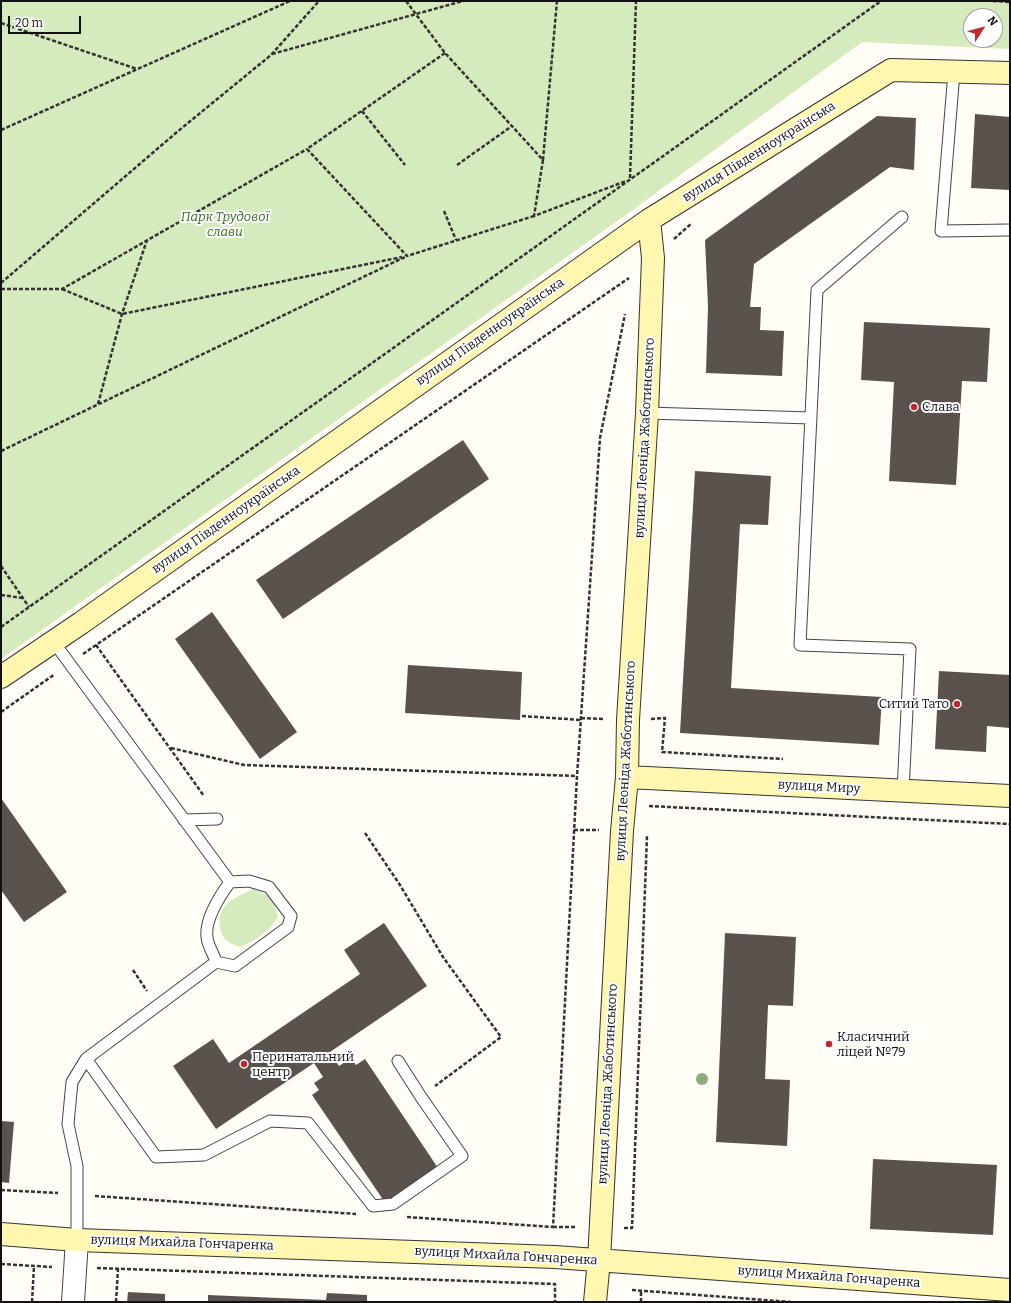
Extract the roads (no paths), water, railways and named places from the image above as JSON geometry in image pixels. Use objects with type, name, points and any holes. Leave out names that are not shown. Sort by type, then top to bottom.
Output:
[{"type":"street","name":"вулиця Південноукраїнська","points":[[1,677],[53,642],[649,220],[891,70],[1010,73]]},
{"type":"street","name":"вулиця Леоніда Жаботинського","points":[[595,1302],[599,1260],[600,1218],[622,831],[627,777],[628,720],[648,412],[653,258],[649,220]]},
{"type":"street","name":"вулиця Миру","points":[[627,777],[1010,796]]},
{"type":"street","name":"вулиця Михайла Гончаренка","points":[[1,1234],[77,1240],[555,1256],[1010,1290]]},
{"type":"street","points":[[73,1302],[77,1240]]},
{"type":"lane","points":[[954,72],[941,231],[1010,230]]},
{"type":"lane","points":[[902,217],[817,290],[800,645],[910,649],[903,791]]},
{"type":"lane","points":[[648,412],[811,418]]},
{"type":"lane","points":[[53,642],[230,882]]},
{"type":"lane","points":[[184,820],[217,819]]},
{"type":"lane","points":[[77,1240],[77,1166],[68,1124],[72,1082],[86,1059],[216,962],[235,966],[288,928],[291,916],[269,887],[250,880],[230,882],[216,901],[208,923],[207,940],[216,962]]},
{"type":"lane","points":[[86,1059],[156,1157],[204,1155],[270,1121],[308,1122],[373,1206],[393,1204],[462,1156],[398,1061]]},
{"type":"place","name":"Слава","points":[[914,407]]},
{"type":"place","name":"Ситий Тато","points":[[957,704]]},
{"type":"place","name":"Класичний ліцей №79","points":[[829,1044]]},
{"type":"place","name":"Перинатальний центр","points":[[244,1064]]},
{"type":"park label","name":"Парк Трудової слави","points":[[225,224]]}]
